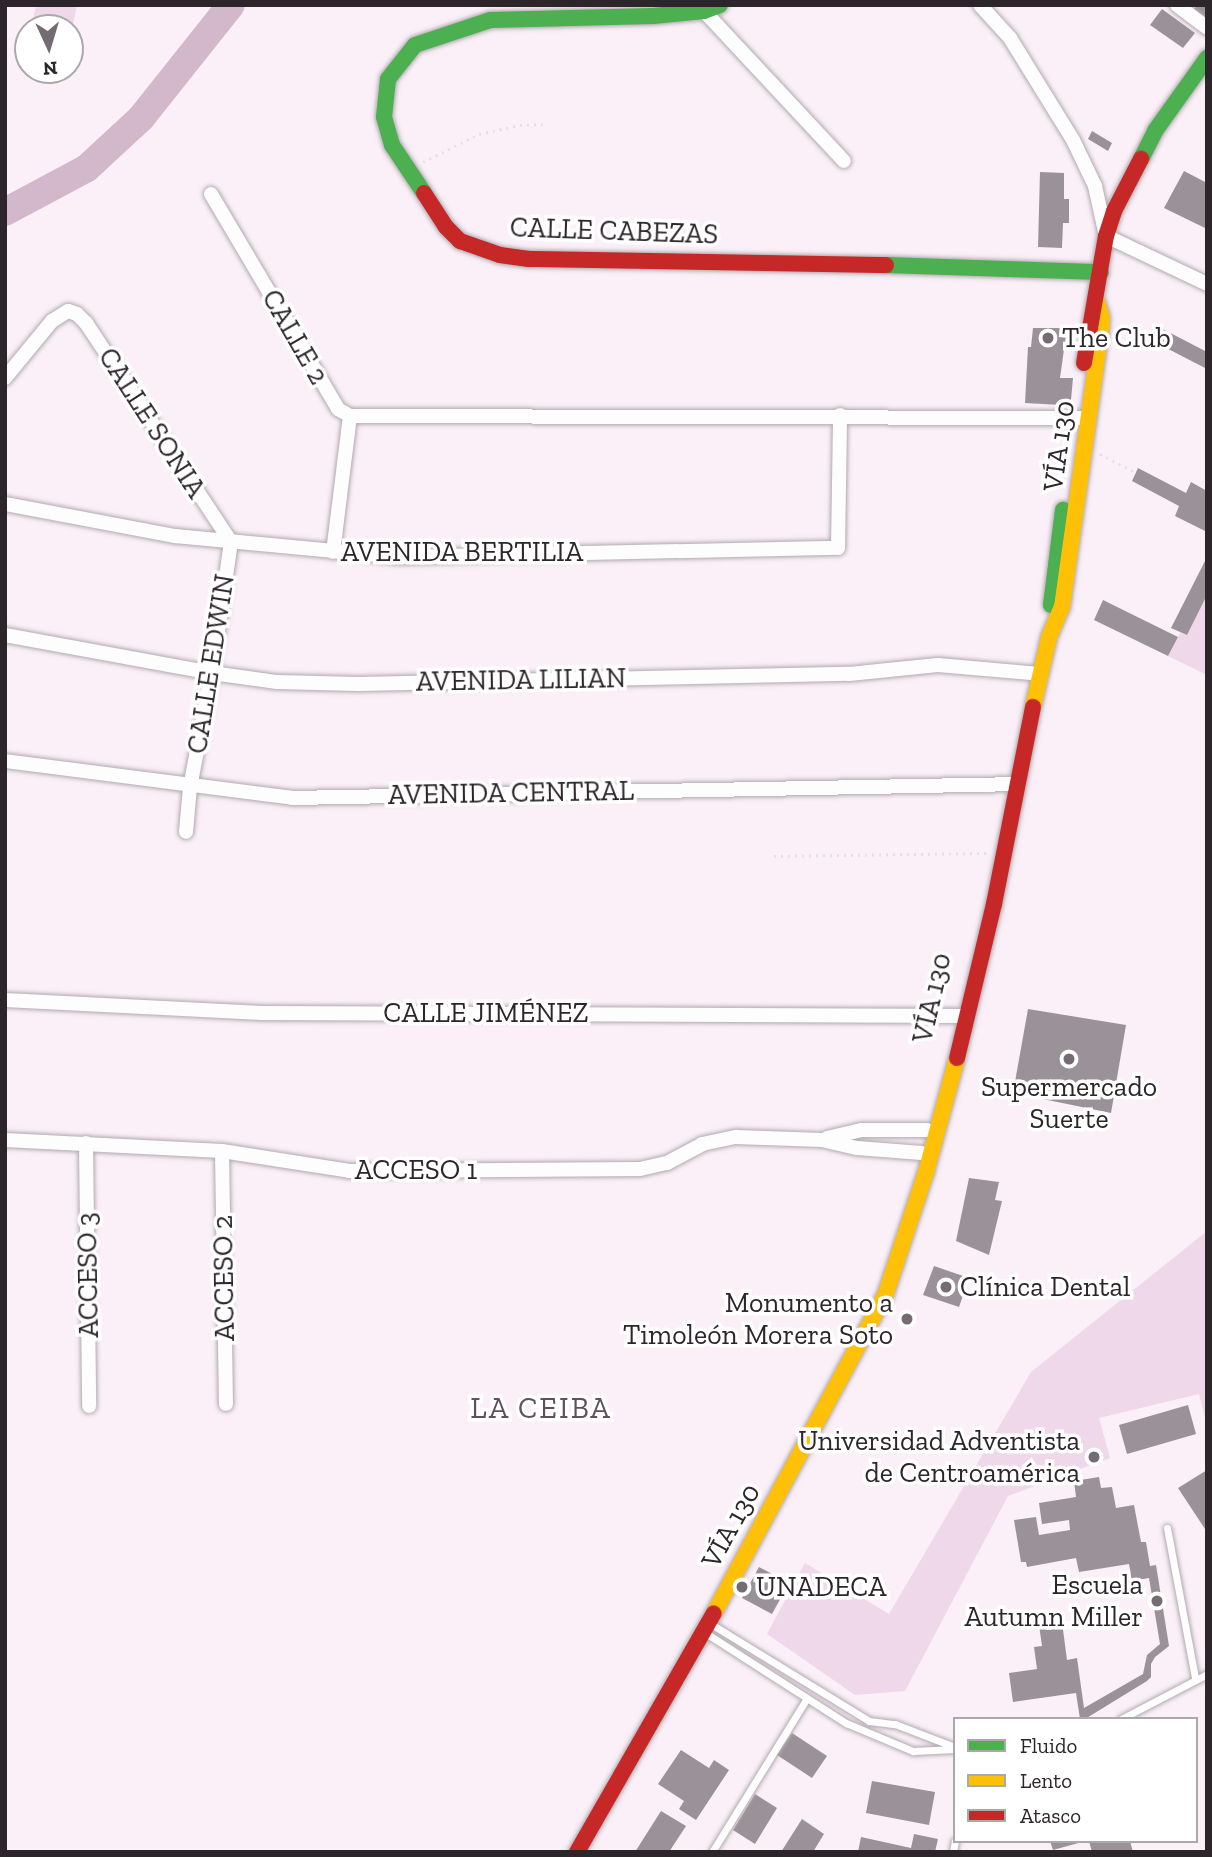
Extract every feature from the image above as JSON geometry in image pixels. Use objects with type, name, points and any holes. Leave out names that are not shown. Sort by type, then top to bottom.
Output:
[{"type":"main road","name":"CALLE CABEZAS","points":[[720,5],[704,11],[653,16],[490,20],[415,45],[400,60],[388,79],[384,99],[387,133],[446,228],[460,241],[500,255],[529,259],[734,261],[1101,272]]},
{"type":"main road","name":"VÍA 130","points":[[577,1852],[706,1627],[885,1296],[938,1132],[981,903],[997,877],[1003,854],[1049,637],[1051,591],[1083,417],[1088,328],[1097,302],[1106,236],[1128,179],[1155,131],[1207,58]]},
{"type":"main road","name":"VÍA 130","points":[[909,1216],[927,1130],[961,1015]]},
{"type":"street","points":[[980,5],[1010,38],[1073,140],[1094,186],[1106,236],[1207,284]]},
{"type":"street","points":[[1177,5],[1207,28]]},
{"type":"street","points":[[704,11],[844,161]]},
{"type":"street","name":"CALLE 2","points":[[211,194],[338,409],[350,416]]},
{"type":"street","name":"CALLE SONIA","points":[[5,378],[52,321],[68,311],[86,323],[231,542]]},
{"type":"street","name":"AVENIDA BERTILIA","points":[[5,504],[175,536],[398,557],[838,548],[840,415]]},
{"type":"street","points":[[333,552],[350,416],[1083,417]]},
{"type":"street","name":"CALLE EDWIN","points":[[186,832],[190,787],[212,673],[231,542]]},
{"type":"street","name":"AVENIDA LILIAN","points":[[5,635],[212,673],[277,682],[358,684],[849,674],[938,664],[1040,674]]},
{"type":"street","name":"AVENIDA CENTRAL","points":[[5,761],[190,787],[292,798],[1018,784]]},
{"type":"street","name":"CALLE JIMÉNEZ","points":[[5,1000],[262,1013],[961,1015]]},
{"type":"street","name":"ACCESO 1","points":[[822,1140],[862,1130],[927,1130]]},
{"type":"street","name":"ACCESO 1","points":[[5,1140],[222,1151],[349,1171],[640,1169],[667,1163],[719,1139],[822,1140],[857,1148],[922,1153]]},
{"type":"street","name":"ACCESO 3","points":[[86,1143],[89,1406]]},
{"type":"street","name":"ACCESO 2","points":[[222,1151],[226,1405]]},
{"type":"lane","points":[[1167,1528],[1195,1678]]},
{"type":"lane","points":[[706,1627],[806,1700],[846,1723],[913,1751],[953,1748]]},
{"type":"lane","points":[[706,1627],[869,1721],[895,1724],[953,1747]]},
{"type":"lane","points":[[1125,1717],[1207,1674]]},
{"type":"lane","points":[[712,1852],[806,1700]]},
{"type":"path","points":[[408,170],[480,134],[520,125],[547,124]]},
{"type":"path","points":[[1104,456],[1134,471]]},
{"type":"path","points":[[774,856],[1003,854]]},
{"type":"shaded area","points":[[36,5],[77,5],[75,14],[34,14]]},
{"type":"shaded area","points":[[1207,595],[1207,675],[1168,656],[1180,633],[1187,635]]},
{"type":"shaded area","points":[[1207,1231],[1207,1425],[1199,1394],[1099,1418],[1110,1458],[1008,1496],[905,1691],[855,1695],[767,1634],[805,1563],[889,1614],[1031,1372]]},
{"type":"building","points":[[1197,5],[1207,5],[1207,19],[1194,9]]},
{"type":"building","points":[[1162,9],[1195,33],[1183,48],[1150,25]]},
{"type":"building","points":[[1092,131],[1112,143],[1108,151],[1088,139]]},
{"type":"building","points":[[1184,171],[1207,183],[1207,229],[1164,208]]},
{"type":"building","points":[[1040,172],[1064,173],[1064,199],[1069,199],[1069,223],[1063,223],[1062,248],[1038,247]]},
{"type":"building","points":[[1155,325],[1207,352],[1207,369],[1147,338]]},
{"type":"building","points":[[1033,328],[1067,328],[1060,378],[1073,378],[1071,400],[1061,401],[1061,405],[1025,403],[1028,347],[1031,347]]},
{"type":"building","points":[[1138,468],[1186,493],[1191,482],[1207,491],[1207,532],[1175,516],[1179,506],[1132,481]]},
{"type":"building","points":[[1207,557],[1207,595],[1187,635],[1171,628]]},
{"type":"building","points":[[1103,600],[1178,637],[1168,656],[1094,620]]},
{"type":"building","name":"Supermercado Suerte","points":[[1028,1009],[1126,1025],[1111,1113],[1013,1093]]},
{"type":"building","points":[[969,1178],[999,1182],[995,1200],[1002,1201],[989,1255],[956,1241]]},
{"type":"building","name":"Clínica Dental","points":[[934,1266],[969,1278],[959,1307],[923,1295]]},
{"type":"building","points":[[1188,1405],[1196,1434],[1127,1454],[1119,1425]]},
{"type":"building","points":[[1207,1470],[1207,1532],[1178,1488]]},
{"type":"building","name":"Escuela Autumn Miller","points":[[1099,1477],[1101,1488],[1112,1487],[1116,1508],[1134,1505],[1141,1542],[1146,1542],[1150,1566],[1156,1565],[1169,1646],[1155,1657],[1151,1664],[1151,1677],[1147,1681],[1088,1717],[1080,1717],[1076,1693],[1013,1702],[1009,1673],[1037,1669],[1034,1647],[1042,1646],[1039,1625],[1062,1622],[1067,1660],[1077,1658],[1084,1708],[1143,1674],[1147,1655],[1160,1644],[1149,1578],[1132,1581],[1129,1564],[1079,1572],[1076,1558],[1027,1567],[1026,1562],[1021,1562],[1014,1520],[1036,1517],[1039,1535],[1070,1530],[1069,1520],[1042,1524],[1039,1503],[1076,1497],[1074,1481]]},
{"type":"building","points":[[759,1567],[789,1583],[772,1614],[742,1598]]},
{"type":"building","points":[[792,1733],[827,1756],[812,1778],[777,1755]]},
{"type":"building","points":[[681,1750],[709,1768],[714,1760],[729,1770],[696,1820],[679,1809],[684,1801],[658,1784]]},
{"type":"building","points":[[872,1781],[935,1792],[929,1825],[866,1813]]},
{"type":"building","points":[[755,1794],[777,1808],[755,1844],[733,1830]]},
{"type":"building","points":[[661,1811],[686,1826],[669,1852],[635,1852]]},
{"type":"building","points":[[802,1819],[824,1834],[813,1852],[781,1852]]},
{"type":"building","points":[[914,1834],[938,1839],[935,1852],[858,1852],[861,1837],[911,1848]]},
{"type":"building","points":[[1051,1843],[1078,1843],[1053,1850]]},
{"type":"building","points":[[1090,1843],[1131,1843],[1133,1852],[1092,1852]]},
{"type":"waterway","points":[[5,212],[87,168],[141,118],[231,5]]},
{"type":"traffic: fast","points":[[424,193],[392,145],[384,117],[388,79],[415,45],[490,20],[653,16],[704,11],[720,5]]},
{"type":"traffic: fast","points":[[1141,159],[1155,131],[1207,58]]},
{"type":"traffic: fast","points":[[886,265],[1101,272]]},
{"type":"traffic: fast","points":[[1051,605],[1063,510]]},
{"type":"traffic: slow","points":[[1033,707],[1049,637],[1062,607],[1101,331],[1102,318],[1097,302]]},
{"type":"traffic: slow","points":[[714,1613],[885,1296],[926,1172],[957,1058]]},
{"type":"traffic: jam","points":[[1084,363],[1106,236],[1114,211],[1141,159]]},
{"type":"traffic: jam","points":[[424,193],[446,227],[460,241],[500,255],[529,259],[886,265]]},
{"type":"traffic: jam","points":[[957,1058],[994,904],[1033,707]]},
{"type":"traffic: jam","points":[[577,1852],[714,1613]]},
{"type":"place","name":"The Club","points":[[1048,338]]},
{"type":"place","name":"Supermercado Suerte","points":[[1069,1059]]},
{"type":"place","name":"Clínica Dental","points":[[946,1287]]},
{"type":"place","name":"Monumento a Timoleón Morera Soto","points":[[907,1319]]},
{"type":"place","name":"Universidad Adventista de Centroamérica","points":[[1094,1457]]},
{"type":"place","name":"UNADECA","points":[[742,1587]]},
{"type":"place","name":"Escuela Autumn Miller","points":[[1157,1601]]},
{"type":"district","name":"LA CEIBA","points":[[541,1408]]}]
